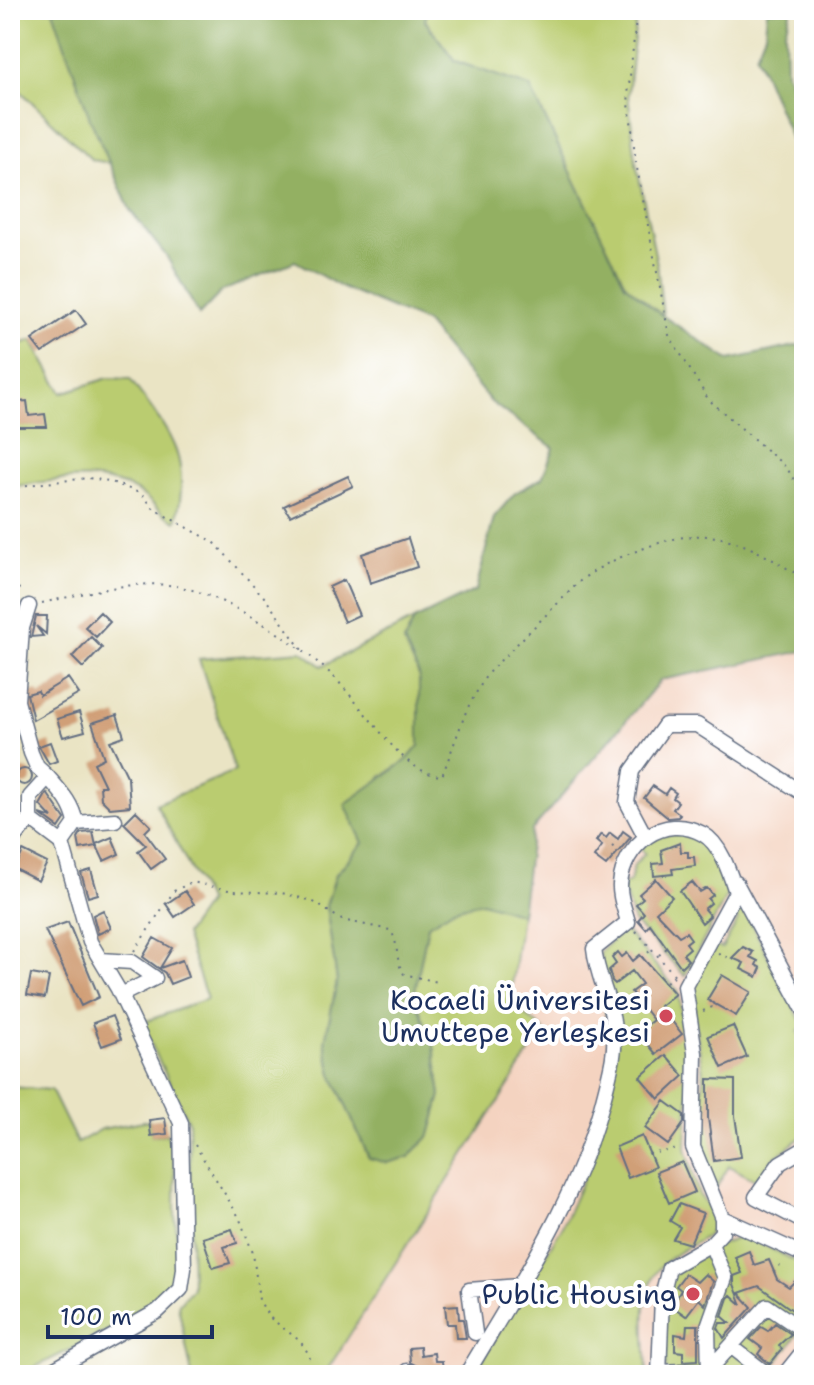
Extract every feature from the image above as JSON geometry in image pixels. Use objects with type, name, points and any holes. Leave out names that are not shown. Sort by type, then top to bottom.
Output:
[{"type":"street","points":[[29,606],[22,628],[17,701],[37,767],[69,801],[76,823]]},
{"type":"street","points":[[645,836],[627,802],[632,771],[665,725],[697,725],[804,794]]},
{"type":"street","points":[[10,843],[30,819],[30,797],[48,777]]},
{"type":"street","points":[[30,819],[62,843],[90,942],[121,995],[181,1123],[184,1269],[181,1289],[158,1311],[44,1375]]},
{"type":"street","points":[[76,823],[115,820]]},
{"type":"street","points":[[62,843],[76,823]]},
{"type":"street","points":[[466,1375],[567,1200],[602,1105],[612,1062],[614,1031],[596,970],[594,949],[628,922],[620,888],[626,858],[645,836],[673,827],[704,834],[722,856],[804,1010]]},
{"type":"street","points":[[722,856],[736,892],[680,980],[691,1017],[695,1053],[693,1147],[722,1218],[722,1232],[711,1244],[669,1268],[662,1296],[659,1374],[709,1373],[767,1306],[804,1331]]},
{"type":"street","points":[[101,960],[128,961],[155,978],[121,995]]},
{"type":"street","points":[[804,1149],[780,1163],[756,1197],[804,1222]]},
{"type":"street","points":[[722,1218],[797,1252]]},
{"type":"street","points":[[709,1373],[708,1326],[725,1278],[711,1244]]},
{"type":"street","points":[[475,1333],[469,1290],[519,1286]]},
{"type":"street","points":[[732,1347],[768,1375]]},
{"type":"street","points":[[784,1375],[804,1350]]},
{"type":"path","points":[[637,10],[628,95],[636,163],[669,335],[708,399],[780,461],[804,497]]},
{"type":"path","points":[[10,38],[10,62]]},
{"type":"path","points":[[10,487],[88,478],[109,481],[142,494],[155,510],[214,542],[265,598],[302,651]]},
{"type":"path","points":[[10,574],[29,606],[121,586],[179,586],[230,608],[302,651],[334,677],[398,752],[429,773],[442,776],[467,709],[487,674],[561,599],[598,567],[673,537],[699,533],[723,537],[793,572],[804,570]]},
{"type":"path","points":[[128,961],[174,891],[192,882],[241,892],[282,893],[312,901],[342,920],[390,930],[395,936],[398,965],[404,974],[438,982]]},
{"type":"path","points":[[628,922],[680,980]]},
{"type":"path","points":[[658,956],[668,947]]},
{"type":"path","points":[[642,958],[652,949]]},
{"type":"path","points":[[666,982],[680,980]]},
{"type":"path","points":[[691,1017],[717,1005]]},
{"type":"path","points":[[181,1123],[239,1217],[253,1253],[259,1300],[269,1317],[300,1341],[316,1375]]},
{"type":"path","points":[[649,1154],[686,1148]]},
{"type":"path","points":[[774,1273],[797,1252]]},
{"type":"shaded area","name":"Kocaeli Üniversitesi Umuttepe Yerleşkesi","points":[[804,651],[804,1375],[324,1375],[544,1031],[510,1002],[532,830],[661,680]]},
{"type":"green space","points":[[10,10],[53,10],[110,163],[92,160],[10,81]]},
{"type":"green space","points":[[53,10],[427,10],[425,21],[455,61],[530,87],[625,284],[663,316],[729,360],[804,344],[804,651],[661,680],[532,830],[521,914],[482,902],[454,909],[428,925],[414,996],[434,1046],[441,1095],[430,1135],[409,1157],[387,1163],[369,1158],[332,1074],[325,1042],[337,981],[326,906],[336,874],[363,843],[345,804],[407,760],[419,746],[419,675],[404,642],[414,620],[476,590],[494,517],[515,493],[542,478],[554,448],[491,402],[425,322],[343,288],[295,261],[222,291],[199,315],[167,257],[130,210],[90,119]]},
{"type":"green space","points":[[427,10],[637,10],[628,95],[636,163],[657,264],[663,316],[625,284],[530,88],[455,61],[425,20]]},
{"type":"green space","points":[[767,10],[791,10],[785,31],[786,73],[804,111],[804,170],[756,55],[765,33]]},
{"type":"green space","points":[[32,340],[62,393],[108,378],[130,379],[165,429],[179,460],[180,498],[176,521],[164,515],[141,494],[110,481],[77,478],[10,487],[10,348]]},
{"type":"green space","points":[[414,620],[404,642],[419,675],[419,746],[407,760],[381,777],[363,843],[336,874],[326,906],[337,981],[325,1042],[332,1074],[369,1158],[430,1135],[441,1095],[434,1046],[414,996],[428,925],[454,909],[482,901],[521,914],[510,1002],[544,1030],[324,1375],[192,1375],[178,1305],[192,1288],[189,1123],[141,1023],[207,999],[185,935],[208,902],[156,804],[235,771],[199,659],[302,651],[322,666]]},
{"type":"green space","points":[[670,834],[683,835],[704,844],[719,860],[726,882],[727,895],[685,976],[634,922],[622,885],[630,882],[634,865],[645,853],[640,849],[652,839]]},
{"type":"green space","points":[[738,897],[804,1027],[798,1032],[804,1041],[804,1135],[773,1159],[755,1180],[729,1166],[715,1190],[703,1168],[696,1134],[704,1079],[691,998],[693,983],[714,946],[722,948],[738,920],[732,915]]},
{"type":"green space","points":[[624,929],[678,991],[690,1066],[686,1148],[699,1195],[713,1211],[713,1228],[708,1235],[668,1260],[651,1282],[645,1308],[647,1375],[473,1375],[561,1229],[589,1165],[612,1089],[600,952]]},
{"type":"green space","points":[[10,1087],[51,1090],[77,1143],[102,1129],[149,1120],[152,1136],[167,1134],[174,1163],[178,1248],[175,1280],[150,1305],[19,1375],[10,1375]]},
{"type":"green space","points":[[743,1235],[804,1265],[804,1326],[767,1375],[666,1375],[666,1298],[674,1276],[696,1257]]},
{"type":"building","points":[[76,310],[86,324],[42,353],[32,340]]},
{"type":"building","points":[[27,401],[29,416],[45,414],[47,427],[13,427],[10,403]]},
{"type":"building","points":[[348,476],[353,486],[290,516],[284,506]]},
{"type":"building","points":[[408,538],[417,567],[370,583],[362,554]]},
{"type":"building","points":[[344,580],[359,615],[344,622],[329,587]]},
{"type":"building","points":[[100,612],[110,622],[96,637],[85,627]]},
{"type":"building","points":[[36,616],[47,616],[46,634],[36,626],[43,636],[31,637]]},
{"type":"building","points":[[91,637],[102,648],[83,668],[72,657]]},
{"type":"building","points":[[68,678],[79,694],[33,720],[27,694],[38,691],[40,695]]},
{"type":"building","points":[[79,712],[85,731],[63,737],[57,719]]},
{"type":"building","points":[[117,715],[124,736],[110,741],[128,778],[130,806],[110,808],[101,799],[100,786],[105,786],[94,763],[104,758],[92,723]]},
{"type":"building","points":[[50,742],[57,761],[49,764],[39,746]]},
{"type":"building","points":[[21,769],[27,769],[32,777],[30,783],[21,785],[16,780],[16,774]]},
{"type":"building","points":[[653,786],[665,794],[669,788],[676,793],[673,798],[678,802],[673,809],[680,814],[678,817],[668,818],[644,798]]},
{"type":"building","points":[[47,793],[65,819],[59,828],[40,814],[52,818],[40,805]]},
{"type":"building","points":[[136,811],[151,826],[145,832],[165,859],[151,869],[138,851],[146,845],[124,823]]},
{"type":"building","points":[[623,831],[631,837],[606,866],[594,857],[602,846],[596,841],[601,834],[606,838],[610,833],[618,839]]},
{"type":"building","points":[[93,832],[96,846],[80,849],[78,838],[81,833]]},
{"type":"building","points":[[112,837],[119,854],[104,861],[96,844]]},
{"type":"building","points":[[680,843],[681,852],[688,852],[688,857],[694,857],[695,866],[672,869],[673,874],[654,876],[653,864],[663,863],[661,850]]},
{"type":"building","points":[[23,851],[47,863],[38,881],[15,869]]},
{"type":"building","points":[[91,870],[98,894],[88,897],[81,873]]},
{"type":"building","points":[[656,879],[672,897],[656,912],[679,936],[686,932],[691,939],[686,943],[690,948],[683,954],[688,960],[681,967],[650,924],[646,929],[638,920],[644,913],[636,904],[643,898],[639,894]]},
{"type":"building","points":[[692,882],[700,892],[707,888],[713,895],[708,899],[711,903],[704,909],[710,916],[702,923],[680,891]]},
{"type":"building","points":[[185,891],[194,904],[175,917],[166,904]]},
{"type":"building","points":[[103,910],[111,928],[98,934],[93,915]]},
{"type":"building","points":[[68,922],[99,997],[81,1006],[45,930]]},
{"type":"building","points":[[154,938],[172,948],[160,968],[182,960],[188,977],[170,984],[165,973],[143,957]]},
{"type":"building","points":[[743,947],[753,952],[750,957],[758,961],[756,965],[761,968],[757,977],[741,969],[744,963],[732,958]]},
{"type":"building","points":[[618,952],[622,957],[627,953],[633,961],[640,955],[675,994],[660,1006],[682,1034],[656,1054],[638,1032],[653,1020],[631,992],[642,984],[632,971],[615,984],[612,981],[609,970],[616,964],[612,958]]},
{"type":"building","points":[[31,974],[49,977],[45,998],[27,995]]},
{"type":"building","points":[[722,975],[751,992],[736,1016],[707,1000]]},
{"type":"building","points":[[112,1016],[121,1039],[102,1046],[93,1023]]},
{"type":"building","points":[[733,1026],[747,1057],[722,1068],[708,1036]]},
{"type":"building","points":[[666,1055],[684,1076],[659,1099],[640,1077]]},
{"type":"building","points":[[708,1079],[735,1080],[735,1116],[741,1157],[714,1161],[708,1118]]},
{"type":"building","points":[[665,1101],[684,1115],[684,1123],[668,1145],[645,1128]]},
{"type":"building","points":[[165,1118],[167,1134],[151,1136],[149,1120]]},
{"type":"building","points":[[642,1136],[655,1167],[628,1178],[616,1147]]},
{"type":"building","name":"Public Housing","points":[[682,1162],[695,1192],[669,1203],[656,1172]]},
{"type":"building","name":"Public Housing","points":[[679,1204],[703,1213],[690,1244],[673,1239],[680,1227],[670,1221]]},
{"type":"building","points":[[232,1229],[237,1243],[224,1247],[230,1263],[213,1268],[203,1238]]},
{"type":"building","points":[[749,1251],[754,1265],[769,1260],[777,1279],[789,1287],[797,1279],[804,1285],[804,1314],[802,1317],[759,1286],[739,1293],[752,1307],[724,1338],[718,1328],[720,1323],[730,1323],[722,1316],[728,1298],[731,1295],[742,1305],[734,1284],[734,1276],[742,1273],[735,1257]]},
{"type":"building","name":"Public Housing","points":[[685,1274],[697,1282],[705,1274],[713,1281],[705,1305],[699,1299],[686,1316],[672,1306],[681,1290],[676,1286]]},
{"type":"building","name":"Public Housing","points":[[458,1305],[466,1338],[456,1338],[455,1324],[447,1324],[445,1306]]},
{"type":"building","name":"Public Housing","points":[[775,1323],[791,1334],[779,1345],[782,1349],[770,1364],[758,1354],[762,1348],[750,1339],[761,1327],[768,1331]]},
{"type":"building","name":"Public Housing","points":[[687,1325],[698,1325],[698,1360],[683,1361],[683,1352],[675,1351],[675,1334],[686,1336]]},
{"type":"building","name":"Public Housing","points":[[420,1347],[421,1355],[434,1353],[435,1361],[442,1361],[443,1371],[435,1372],[435,1375],[418,1375],[417,1366],[410,1362],[409,1348]]},
{"type":"place","name":"Kocaeli Üniversitesi Umuttepe Yerleşkesi","points":[[666,1016]]},
{"type":"place","name":"Public Housing","points":[[693,1294]]}]
